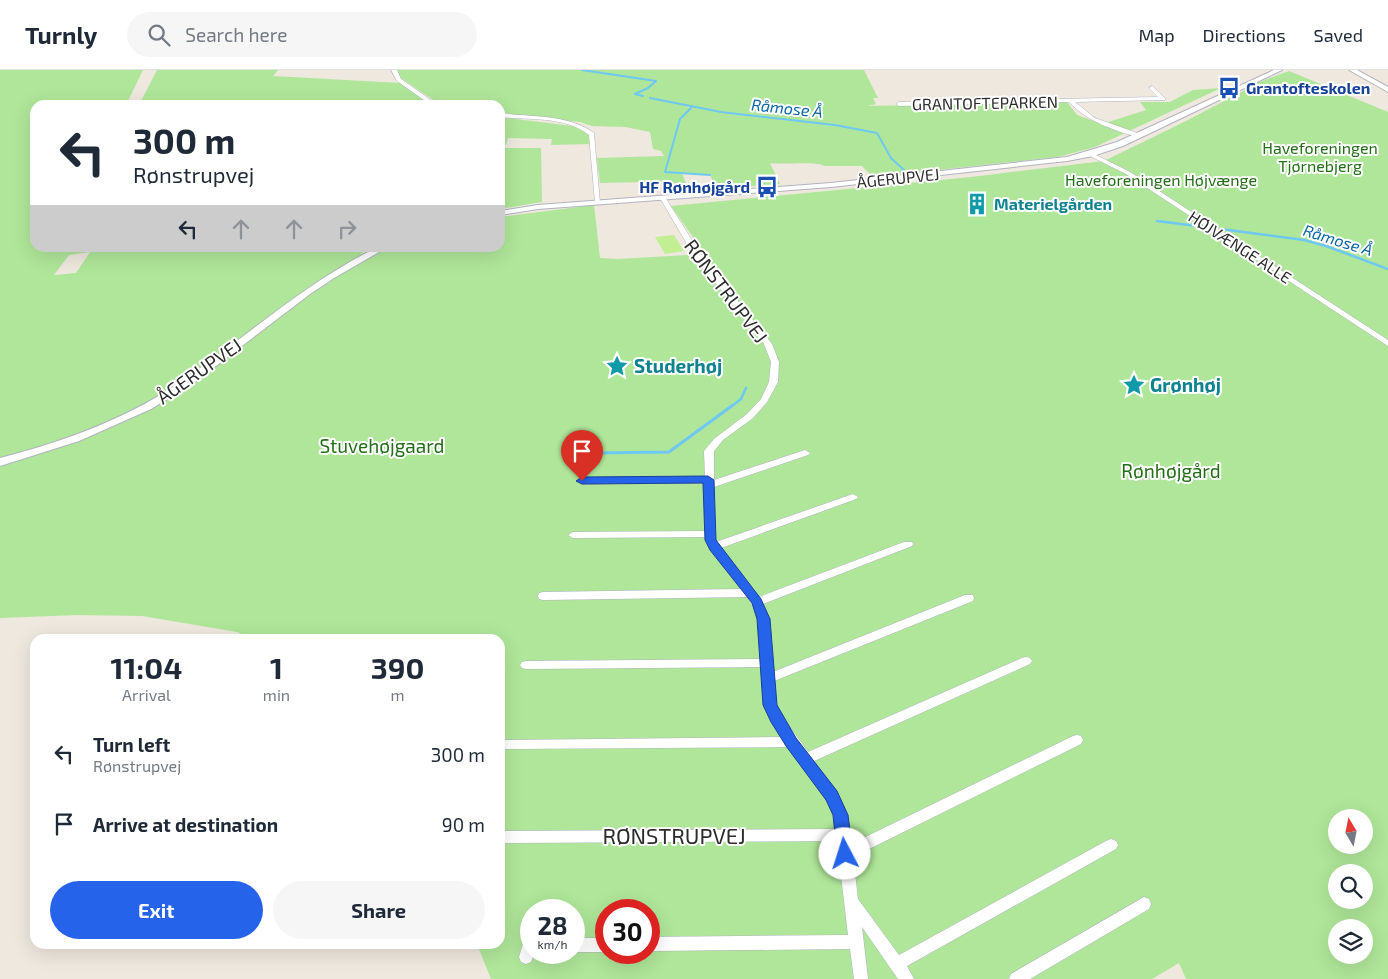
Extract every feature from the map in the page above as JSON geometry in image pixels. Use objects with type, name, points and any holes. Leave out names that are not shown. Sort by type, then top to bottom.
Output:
[{"type":"street","points":[[394,70],[399,80],[428,100]]},
{"type":"street","name":"ÅGERUPVEJ","points":[[505,212],[598,202],[831,185],[1043,162],[1090,154],[1120,144],[1279,70]]},
{"type":"street","points":[[1352,70],[1388,90]]},
{"type":"street","points":[[1359,70],[1388,86]]},
{"type":"street","name":"GRANTOFTEPARKEN","points":[[899,104],[1164,99],[1152,88]]},
{"type":"street","name":"GRANTOFTEPARKEN","points":[[1071,101],[1078,110],[1093,120],[1138,135]]},
{"type":"street","points":[[505,117],[574,124],[588,129],[592,134],[598,202]]},
{"type":"street","name":"HØJVÆNGE ALLE","points":[[1090,154],[1128,173],[1388,344]]},
{"type":"street","name":"RØNSTRUPVEJ","points":[[663,198],[696,254],[768,344],[775,362],[775,377],[768,394],[757,410],[714,442],[709,451],[709,534],[714,547],[754,597],[764,619],[770,705],[776,718],[791,742],[832,796],[841,815],[861,979]]},
{"type":"street","name":"ÅGERUPVEJ","points":[[0,462],[77,438],[142,410],[192,380],[323,280],[375,252]]},
{"type":"street","points":[[582,481],[709,482],[805,453]]},
{"type":"street","points":[[714,547],[853,497]]},
{"type":"street","points":[[573,535],[709,534]]},
{"type":"street","points":[[543,596],[754,597],[908,544]]},
{"type":"street","points":[[767,679],[969,598]]},
{"type":"street","points":[[805,759],[1026,660]]},
{"type":"street","points":[[526,665],[766,663]]},
{"type":"street","points":[[845,854],[1077,740]]},
{"type":"street","points":[[505,745],[791,742]]},
{"type":"street","name":"RØNSTRUPVEJ","points":[[505,837],[844,835]]},
{"type":"street","points":[[897,964],[1111,845]]},
{"type":"street","name":"RØNSTRUPVEJ","points":[[852,902],[907,979]]},
{"type":"street","points":[[1016,979],[1144,904]]},
{"type":"street","points":[[660,944],[856,942]]},
{"type":"green space","points":[[0,70],[143,70],[128,100],[30,100],[30,252],[90,252],[364,252],[360,254],[370,252],[505,252],[505,216],[594,205],[600,258],[618,259],[705,254],[671,206],[971,177],[1104,161],[1262,81],[1289,71],[1388,112],[1388,979],[1186,979],[1179,963],[1152,979],[491,979],[479,949],[505,949],[505,634],[241,634],[142,616],[77,615],[0,618]],"holes":[[[90,252],[76,273],[54,275],[69,255]]]},
{"type":"green space","points":[[157,70],[278,70],[273,76],[400,83],[427,100],[142,100]]},
{"type":"green space","points":[[396,70],[864,70],[878,98],[873,98],[876,104],[867,106],[1067,102],[1077,115],[1102,124],[1146,110],[1140,102],[1170,102],[1193,90],[1221,88],[1095,147],[1058,157],[873,177],[862,166],[770,163],[780,184],[717,189],[710,175],[682,173],[687,186],[644,182],[600,183],[597,158],[664,156],[661,151],[653,149],[650,132],[625,127],[592,126],[580,122],[505,114],[505,100],[434,100],[397,75]]},
{"type":"green space","points":[[505,118],[580,127],[589,134],[589,144],[551,145],[552,139],[508,138],[506,145]]},
{"type":"green space","points":[[505,148],[541,148],[542,202],[505,208]]},
{"type":"green space","points":[[674,235],[684,251],[665,254],[655,237]]},
{"type":"waterway","name":"Råmose Å","points":[[582,70],[656,81],[648,88],[635,94],[643,96]]},
{"type":"waterway","name":"Råmose Å","points":[[650,98],[721,112],[835,125],[877,133],[891,158],[904,170]]},
{"type":"waterway","points":[[691,108],[680,119],[665,172],[710,175]]},
{"type":"waterway","name":"Råmose Å","points":[[1157,221],[1205,227]]},
{"type":"waterway","name":"Råmose Å","points":[[1221,229],[1304,240],[1326,246],[1388,269]]},
{"type":"waterway","points":[[732,406],[741,399],[746,388]]},
{"type":"waterway","points":[[593,453],[669,452],[733,405]]},
{"type":"place","name":"Grantofteskolen","points":[[1229,88]]},
{"type":"place","name":"HF Rønhøjgård","points":[[767,187]]},
{"type":"place","name":"Materielgården","points":[[977,204]]},
{"type":"place","name":"Studerhøj","points":[[617,366]]},
{"type":"place","name":"Grønhøj","points":[[1134,385]]},
{"type":"route","points":[[582,481],[708,480],[710,540],[757,602],[764,619],[770,705],[791,742],[832,796],[841,815],[845,854]]},
{"type":"park label","name":"Haveforeningen Tjørnebjerg","points":[[1320,157]]},
{"type":"park label","name":"Haveforeningen Højvænge","points":[[1161,180]]},
{"type":"park label","name":"Stuvehøjgaard","points":[[382,446]]},
{"type":"park label","name":"Rønhøjgård","points":[[1171,471]]}]
